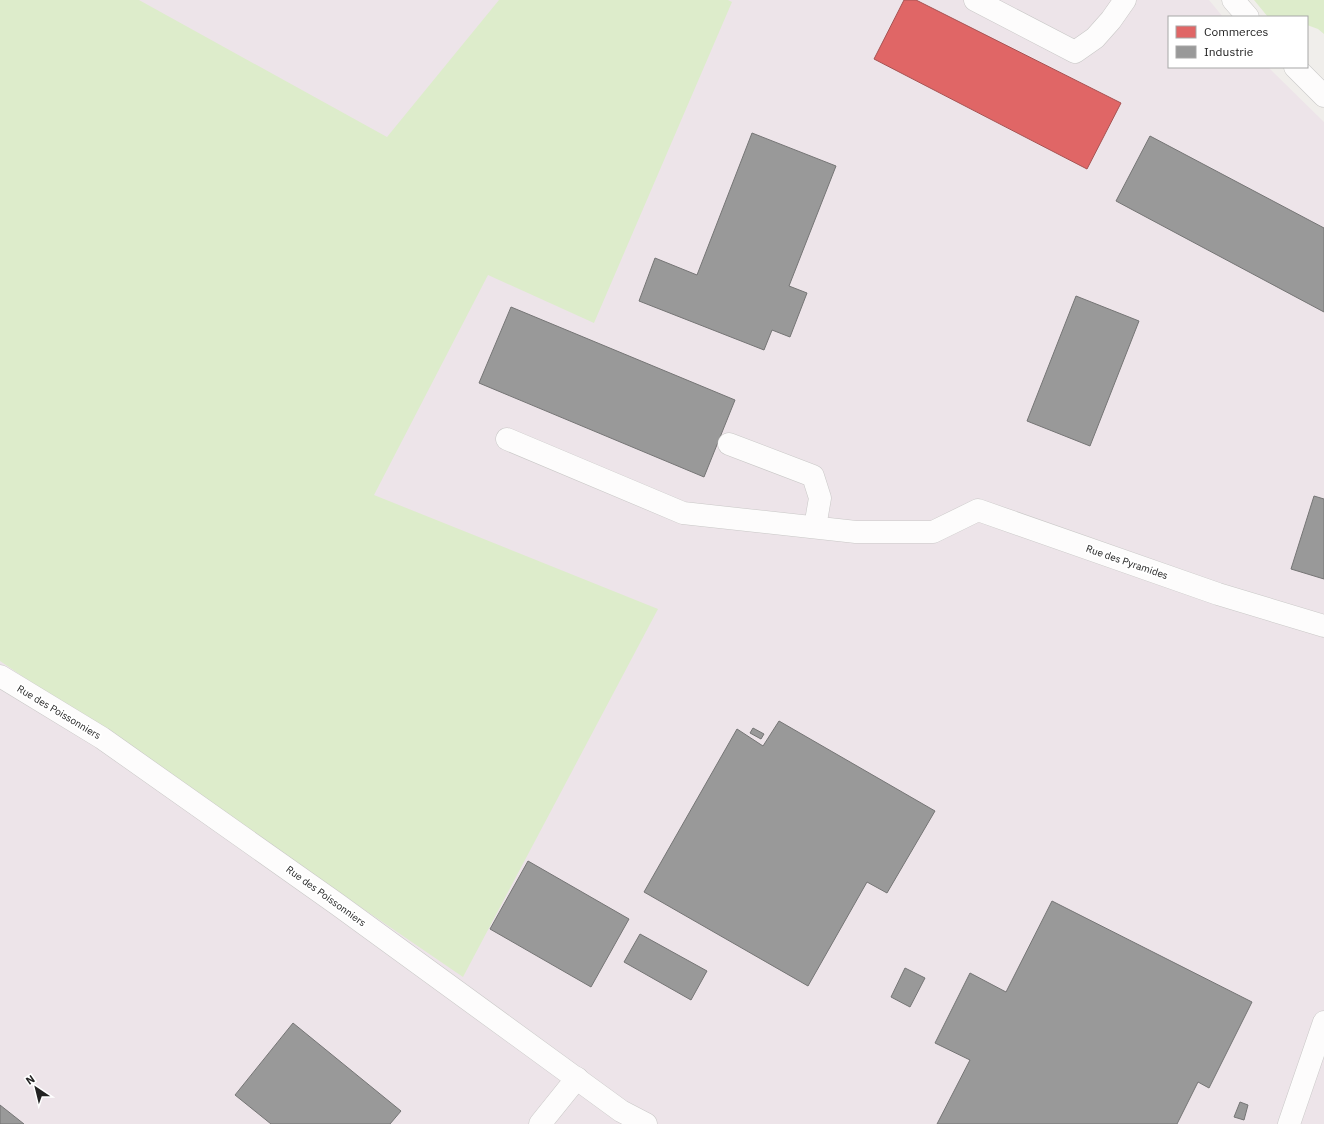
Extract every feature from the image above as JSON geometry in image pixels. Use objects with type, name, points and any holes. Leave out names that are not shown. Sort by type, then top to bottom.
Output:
[{"type":"street","points":[[975,0],[1075,52],[1094,38],[1111,20],[1125,0]]},
{"type":"street","points":[[1233,0],[1247,16]]},
{"type":"street","points":[[1296,68],[1324,96]]},
{"type":"street","points":[[508,439],[682,513],[815,527],[820,498],[813,476],[729,444]]},
{"type":"street","name":"Rue des Pyramides","points":[[815,527],[856,532],[933,532],[978,510],[1218,594],[1324,626]]},
{"type":"street","name":"Rue des Poissonniers","points":[[0,676],[102,738],[337,904],[621,1111],[646,1124]]},
{"type":"street","points":[[1289,1124],[1324,1022]]},
{"type":"street","points":[[540,1124],[577,1078]]},
{"type":"shaded area","points":[[0,0],[1209,0],[1222,16],[1168,16],[1168,68],[1269,68],[1324,122],[1324,1124],[0,1124]]},
{"type":"green space","points":[[0,0],[139,0],[387,137],[499,0],[728,0],[732,2],[594,323],[488,275],[374,495],[658,609],[463,977],[0,661]]},
{"type":"green space","points":[[1254,0],[1324,0],[1324,34],[1318,29],[1308,25],[1308,16],[1267,16]]},
{"type":"building: Commerces","points":[[904,0],[916,0],[1121,103],[1087,169],[874,59]]},
{"type":"building: Industrie","points":[[752,133],[836,166],[789,286],[807,293],[790,337],[772,330],[764,350],[639,301],[655,258],[697,275]]},
{"type":"building: Industrie","points":[[1150,136],[1324,228],[1324,312],[1116,201]]},
{"type":"building: Industrie","points":[[1076,296],[1139,321],[1090,446],[1027,421]]},
{"type":"building: Industrie","points":[[511,307],[735,400],[704,477],[479,383]]},
{"type":"building: Industrie","points":[[1314,496],[1324,499],[1324,579],[1291,569]]},
{"type":"building: Industrie","points":[[779,721],[935,811],[887,893],[867,882],[808,986],[644,892],[737,729],[763,746]]},
{"type":"building: Industrie","points":[[753,728],[764,734],[761,739],[750,733]]},
{"type":"building: Industrie","points":[[528,861],[629,919],[591,987],[490,929]]},
{"type":"building: Industrie","points":[[1052,901],[1252,1002],[1209,1088],[1198,1082],[1177,1124],[937,1124],[970,1060],[935,1043],[970,973],[1006,992]]},
{"type":"building: Industrie","points":[[640,934],[707,971],[691,1000],[624,962]]},
{"type":"building: Industrie","points":[[905,968],[925,978],[910,1007],[891,997]]},
{"type":"building: Industrie","points":[[293,1023],[401,1111],[390,1124],[271,1124],[235,1095]]},
{"type":"building: Industrie","points":[[1240,1102],[1248,1105],[1244,1120],[1234,1117]]},
{"type":"building: Industrie","points":[[0,1105],[24,1124],[0,1124]]}]
